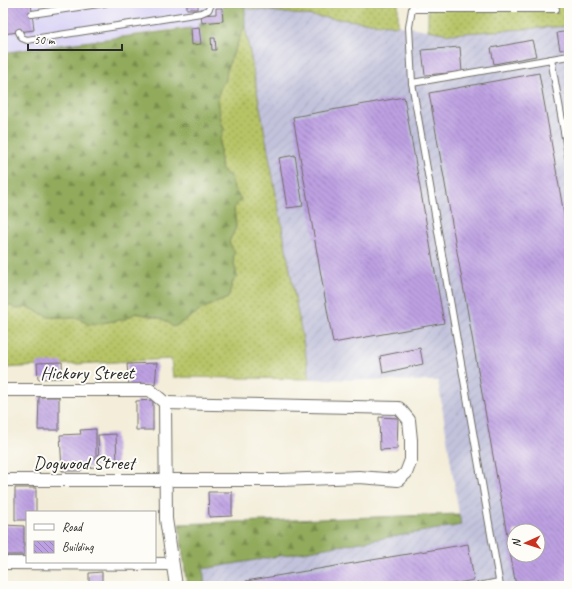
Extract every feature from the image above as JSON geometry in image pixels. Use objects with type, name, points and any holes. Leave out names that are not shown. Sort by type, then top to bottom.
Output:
[{"type":"street","name":"Hickory Street","points":[[3,390],[150,390],[165,403]]},
{"type":"street","points":[[165,403],[166,519],[176,586]]},
{"type":"street","name":"Dogwood Street","points":[[3,480],[165,480],[359,477],[398,480],[406,473],[411,460],[409,420],[400,408],[165,403]]},
{"type":"street","points":[[3,564],[172,564]]},
{"type":"lane","points":[[32,14],[105,3]]},
{"type":"lane","points":[[18,32],[24,40],[34,39],[201,13],[208,10],[212,3]]},
{"type":"lane","points":[[479,586],[500,584],[412,83],[409,27],[413,6],[556,9]]},
{"type":"lane","points":[[412,83],[569,56]]},
{"type":"lane","points":[[552,59],[569,160]]},
{"type":"shaded area","points":[[3,3],[222,3],[223,21],[221,26],[171,29],[3,53]]},
{"type":"shaded area","points":[[245,8],[409,27],[449,34],[569,26],[569,586],[187,586],[179,524],[459,514],[438,381],[310,379],[245,26]]},
{"type":"green space","points":[[222,3],[239,3],[245,8],[245,26],[227,68],[226,80],[222,84],[218,95],[220,117],[224,129],[220,141],[220,161],[222,170],[231,177],[234,189],[241,199],[234,208],[236,227],[229,242],[235,252],[233,258],[237,277],[233,281],[228,298],[206,307],[172,327],[169,323],[156,317],[136,313],[126,319],[89,325],[78,318],[49,317],[28,307],[17,309],[3,302],[3,53],[191,28],[192,45],[200,44],[199,24],[223,21]]},
{"type":"green space","points":[[239,3],[398,3],[398,26],[245,8]]},
{"type":"green space","points":[[428,3],[565,3],[569,26],[449,34],[428,30]]},
{"type":"green space","points":[[245,26],[310,379],[173,377],[171,359],[3,368],[3,302],[17,309],[28,307],[49,317],[78,318],[89,325],[126,319],[136,313],[164,319],[176,326],[206,307],[228,298],[233,280],[237,276],[233,258],[235,252],[229,242],[236,227],[234,208],[241,199],[234,189],[231,177],[222,170],[220,161],[220,141],[224,129],[220,117],[218,95],[222,84],[226,80],[227,68]]},
{"type":"green space","points":[[459,514],[461,525],[203,569],[205,586],[187,586],[179,524]]},
{"type":"building","points":[[3,3],[31,3],[34,30],[3,34]]},
{"type":"building","points":[[187,3],[198,3],[198,9],[187,9]]},
{"type":"building","points":[[565,3],[569,3],[569,19],[568,19]]},
{"type":"building","points":[[216,8],[222,8],[223,21],[202,23],[201,15],[216,14]]},
{"type":"building","points":[[199,27],[201,44],[192,45],[191,28]]},
{"type":"building","points":[[569,31],[569,49],[560,50],[557,33]]},
{"type":"building","points":[[211,38],[215,38],[216,50],[212,50]]},
{"type":"building","points":[[532,40],[536,56],[494,64],[491,48]]},
{"type":"building","points":[[460,47],[462,72],[425,75],[422,50]]},
{"type":"building","points":[[539,73],[569,243],[569,586],[516,586],[512,563],[546,563],[546,523],[506,523],[506,529],[429,93]]},
{"type":"building","points":[[404,97],[444,323],[333,343],[293,117]]},
{"type":"building","points":[[295,155],[303,206],[287,208],[279,158]]},
{"type":"building","points":[[420,348],[423,364],[383,373],[380,356]]},
{"type":"building","points":[[62,362],[63,378],[38,379],[37,363]]},
{"type":"building","points":[[157,363],[155,385],[129,387],[127,364]]},
{"type":"building","points":[[39,397],[59,397],[59,430],[38,430]]},
{"type":"building","points":[[153,400],[153,430],[136,430],[136,401]]},
{"type":"building","points":[[379,417],[398,418],[397,449],[380,450]]},
{"type":"building","points":[[96,429],[96,467],[81,468],[81,471],[62,471],[60,435],[81,434],[80,430]]},
{"type":"building","points":[[116,434],[117,465],[99,466],[98,435]]},
{"type":"building","points":[[15,488],[36,488],[36,511],[26,511],[26,520],[15,520]]},
{"type":"building","points":[[208,492],[232,492],[232,516],[209,517]]},
{"type":"building","points":[[4,525],[24,526],[24,555],[6,555]]},
{"type":"building","points":[[468,544],[474,580],[441,586],[247,586],[246,581]]},
{"type":"building","points":[[102,572],[102,586],[89,586],[89,573]]}]
